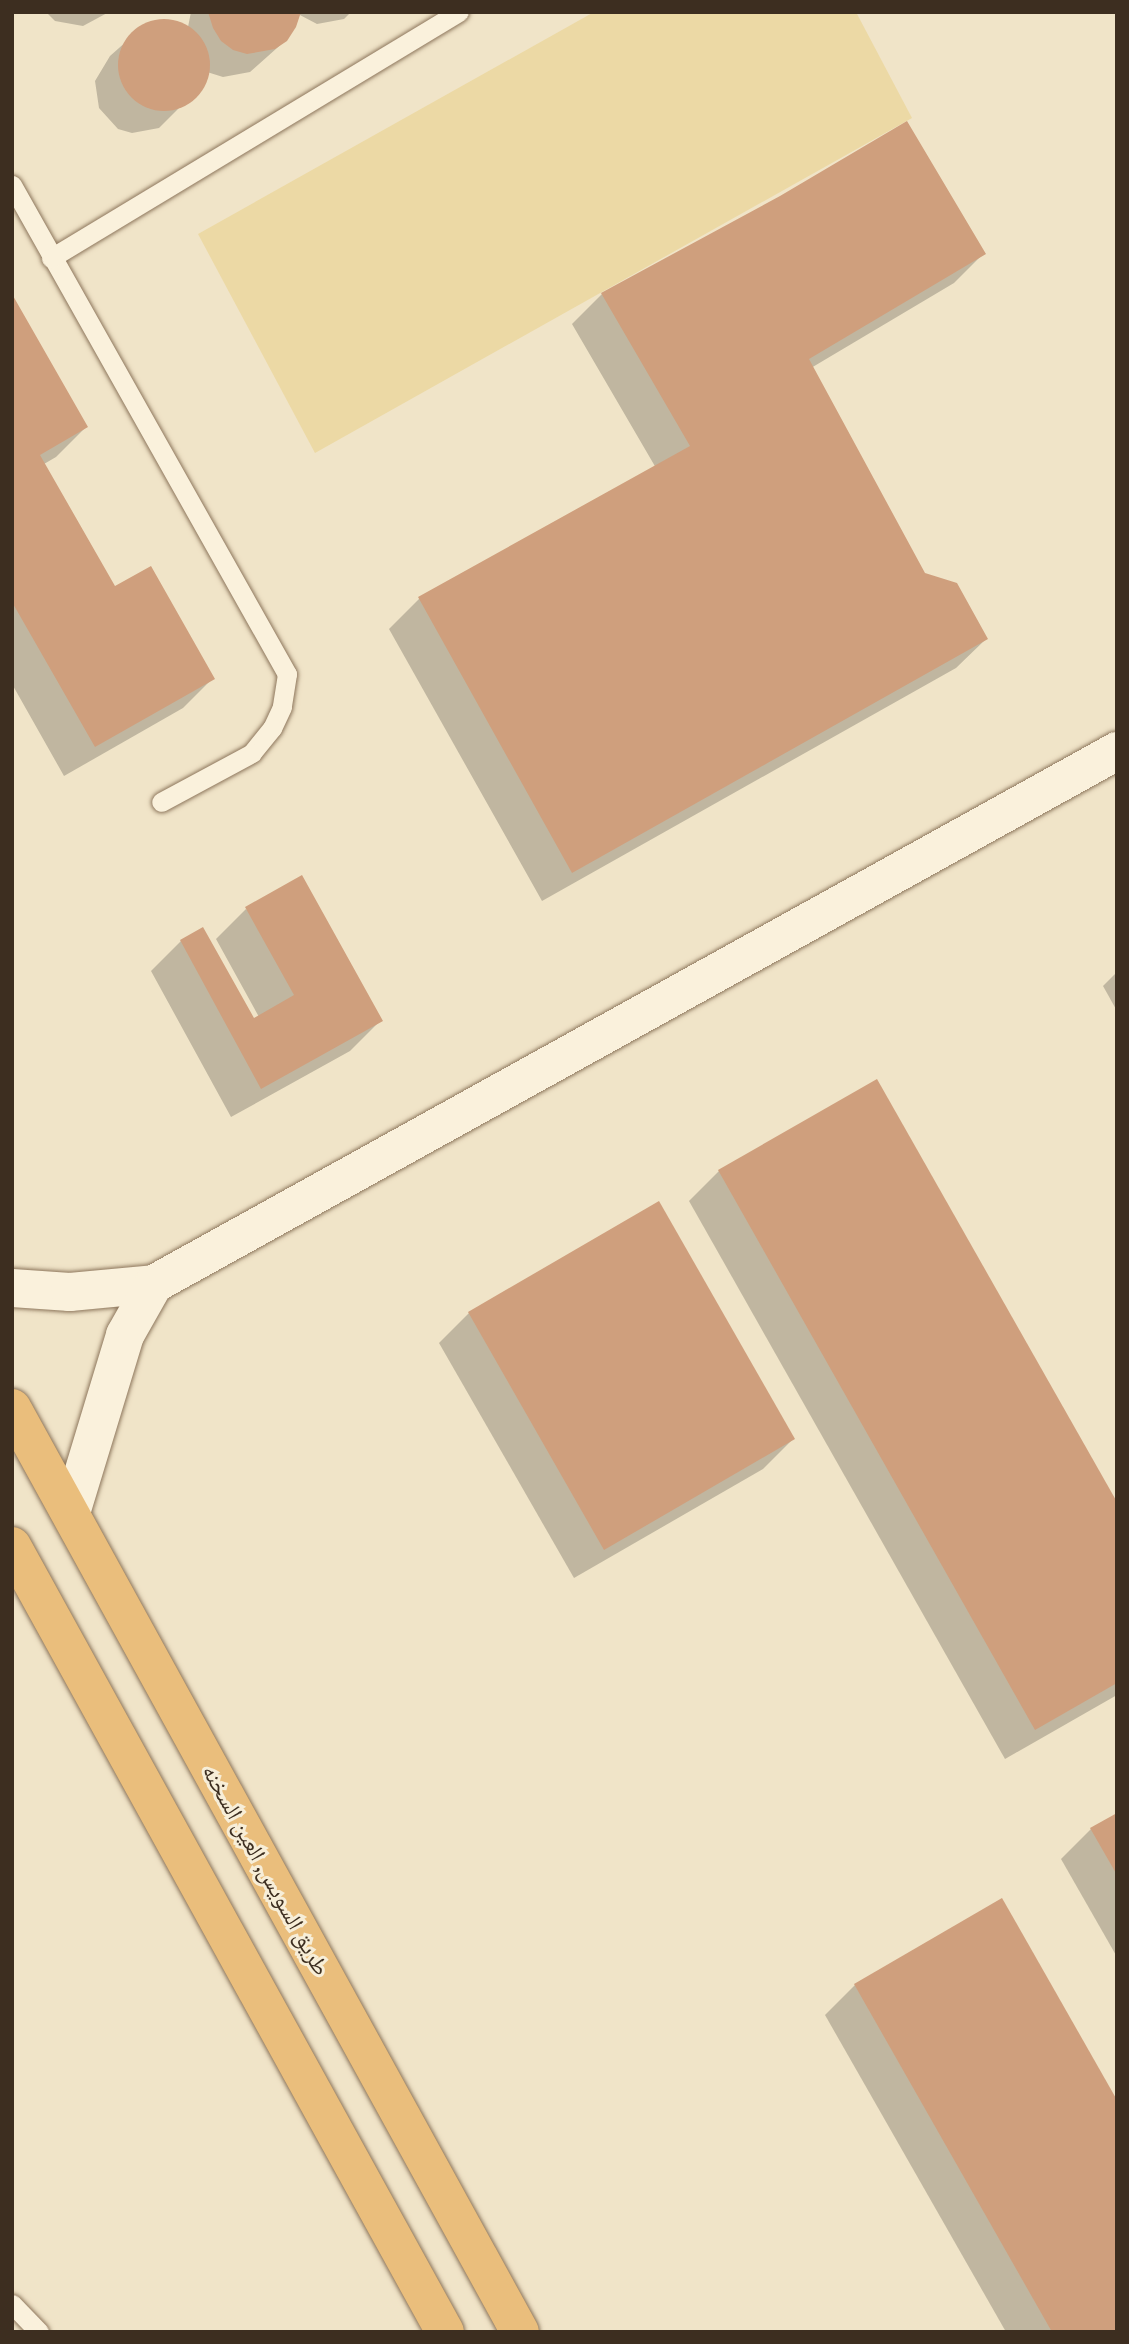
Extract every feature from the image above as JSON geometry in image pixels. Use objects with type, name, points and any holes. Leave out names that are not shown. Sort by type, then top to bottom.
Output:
[{"type":"highway","name":"طريق السويس, العين السخنه","points":[[12,1408],[520,2332]]},
{"type":"highway","points":[[12,1546],[445,2332]]},
{"type":"street","points":[[12,1288],[70,1292],[154,1284],[1117,751]]},
{"type":"street","points":[[71,1513],[120,1348],[154,1284]]},
{"type":"lane","points":[[51,258],[458,12]]},
{"type":"lane","points":[[12,185],[287,674],[282,707],[272,728],[251,753],[161,802]]},
{"type":"lane","points":[[12,2304],[39,2332]]},
{"type":"sand","points":[[594,12],[856,12],[912,118],[315,453],[198,234]]},
{"type":"building","points":[[208,12],[301,12],[287,41],[275,49],[247,54],[233,50],[221,41]]},
{"type":"building","points":[[164,19],[182,23],[196,33],[206,47],[210,65],[206,83],[196,97],[182,107],[164,111],[146,107],[132,97],[122,83],[118,65],[122,47],[132,33],[146,23]]},
{"type":"building","points":[[907,121],[986,254],[809,359],[925,573],[957,583],[988,639],[572,873],[418,597],[690,446],[601,293],[780,196]]},
{"type":"building","points":[[12,294],[88,427],[40,455],[115,586],[151,566],[215,679],[95,747],[12,602]]},
{"type":"building","points":[[302,875],[383,1021],[261,1089],[180,940],[203,927],[254,1018],[294,995],[245,907]]},
{"type":"building","points":[[877,1079],[1117,1502],[1117,1683],[1035,1730],[718,1170]]},
{"type":"building","points":[[659,1201],[795,1439],[604,1550],[468,1312]]},
{"type":"building","points":[[1117,1813],[1117,1875],[1090,1828]]},
{"type":"building","points":[[1002,1898],[1117,2100],[1117,2332],[1052,2332],[854,1984]]}]
